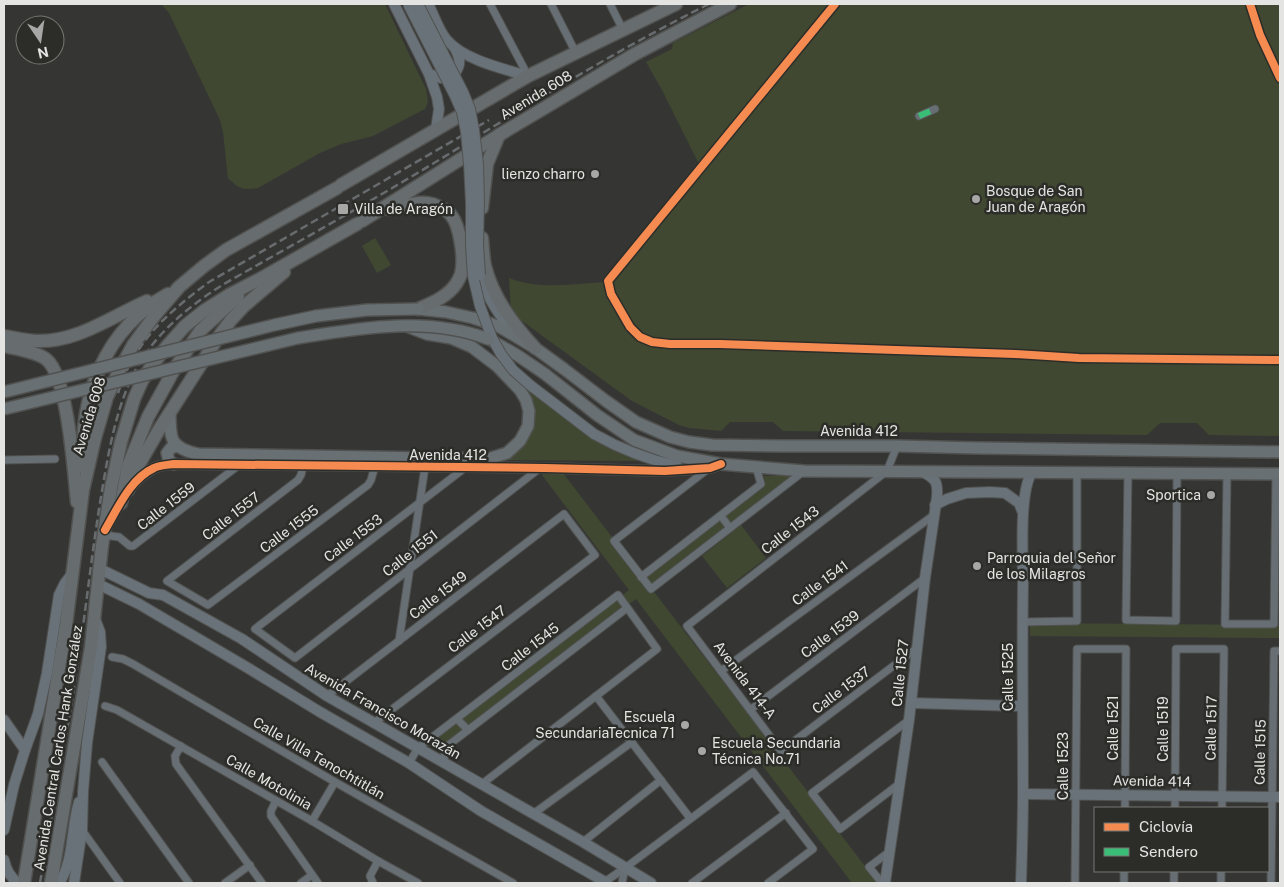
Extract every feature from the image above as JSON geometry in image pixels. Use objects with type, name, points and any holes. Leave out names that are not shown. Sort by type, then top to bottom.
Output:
[{"type":"highway","name":"Avenida 608","points":[[84,485],[107,397],[118,372],[133,346],[155,315],[179,287],[204,266],[226,250],[528,76],[674,4]]},
{"type":"highway","name":"Avenida 608","points":[[111,488],[121,442],[134,399],[142,381],[168,345],[185,326],[205,310],[360,222],[499,135],[635,54],[730,4]]},
{"type":"highway","points":[[499,135],[487,164],[482,209],[485,264],[500,303],[535,348]]},
{"type":"highway","points":[[380,210],[426,202],[440,207],[450,214],[457,226],[463,262],[461,276],[448,293],[418,309]]},
{"type":"highway","points":[[128,490],[138,466],[160,428],[219,336],[244,306],[302,255]]},
{"type":"highway","points":[[120,503],[128,466],[148,417],[175,368],[200,331],[260,279]]},
{"type":"highway","points":[[4,336],[35,341],[56,340],[74,335],[90,330],[130,309],[179,287]]},
{"type":"highway","points":[[84,485],[84,430],[88,402],[96,377],[107,354],[127,325],[144,309],[179,287]]},
{"type":"highway","points":[[4,346],[38,355],[47,360],[54,368],[62,391],[67,415],[79,517]]},
{"type":"highway","name":"Avenida Central Carlos Hank González","points":[[24,883],[66,626],[84,485]]},
{"type":"highway","name":"Avenida Central Carlos Hank González","points":[[51,883],[91,647],[111,488]]},
{"type":"main road","name":"Avenida 412","points":[[4,392],[316,316],[367,310],[418,309],[446,312],[498,326],[535,348],[636,422],[670,437],[689,442],[712,445],[804,447],[897,446],[1280,452]]},
{"type":"main road","name":"Avenida 412","points":[[9,407],[298,338],[340,331],[408,326],[451,329],[470,332],[488,338],[524,359],[597,415],[634,440],[677,456],[715,466],[804,471],[1278,474]]},
{"type":"main road","points":[[170,413],[170,431],[177,446],[198,454],[488,458],[507,453],[520,441],[528,426],[529,411],[526,400],[520,390],[497,366],[472,347],[451,338],[427,334],[408,326]]},
{"type":"main road","points":[[4,414],[9,407]]},
{"type":"main road","points":[[174,464],[169,461],[167,453],[171,448],[177,446]]},
{"type":"street","points":[[394,4],[429,74],[437,97],[439,109],[436,130]]},
{"type":"street","points":[[408,4],[462,112],[469,164],[473,276],[480,306],[492,338],[513,370],[594,434],[617,447],[661,463],[685,469]]},
{"type":"street","points":[[418,4],[470,109],[478,164],[480,275],[490,301],[505,323],[521,340]]},
{"type":"street","points":[[428,4],[441,31],[454,46],[473,58],[528,76]]},
{"type":"street","points":[[490,4],[528,76]]},
{"type":"street","points":[[551,4],[576,53]]},
{"type":"street","points":[[610,4],[624,30]]},
{"type":"street","points":[[429,74],[437,77],[454,74],[459,64],[454,46]]},
{"type":"street","points":[[919,116],[935,108]]},
{"type":"street","points":[[887,471],[897,446]]},
{"type":"street","points":[[4,460],[56,459]]},
{"type":"street","name":"Avenida 412","points":[[104,532],[128,490],[142,476],[157,466],[174,464],[666,471],[715,466]]},
{"type":"street","name":"Calle 1559","points":[[104,532],[119,537],[131,547],[135,546],[239,465]]},
{"type":"street","name":"Calle 1557","points":[[208,605],[168,580],[298,480],[303,466]]},
{"type":"street","name":"Calle 1555","points":[[208,605],[368,485],[375,466]]},
{"type":"street","points":[[715,466],[614,541],[651,589],[804,471]]},
{"type":"street","points":[[399,641],[408,570],[425,467]]},
{"type":"street","name":"Calle 1553","points":[[295,658],[255,629],[466,467]]},
{"type":"street","points":[[642,577],[761,484],[756,467]]},
{"type":"street","name":"Calle 1551","points":[[295,658],[540,468]]},
{"type":"street","name":"Calle 1543","points":[[687,626],[887,471]]},
{"type":"street","name":"Calle 1527","points":[[884,883],[909,720],[925,578],[935,510],[936,481],[932,476],[923,472]]},
{"type":"street","name":"Calle 1525","points":[[1021,883],[1023,794],[1023,514],[1028,478],[1032,472]]},
{"type":"street","points":[[1022,622],[1077,621],[1078,472]]},
{"type":"street","points":[[1128,473],[1126,620],[1176,621],[1177,473]]},
{"type":"street","points":[[1226,474],[1225,624],[1274,624],[1278,474]]},
{"type":"street","points":[[935,510],[947,499],[966,493],[990,492],[1005,493],[1019,503],[1023,514]]},
{"type":"street","name":"Calle 1541","points":[[721,672],[935,510]]},
{"type":"street","name":"Calle 1549","points":[[327,696],[564,514],[595,555]]},
{"type":"street","points":[[721,516],[730,528]]},
{"type":"street","name":"Calle 1547","points":[[374,723],[595,555]]},
{"type":"street","name":"Avenida Francisco Morazán","points":[[100,569],[149,593],[163,595],[242,639],[327,696],[583,842],[651,883]]},
{"type":"street","name":"Avenida Central Carlos Hank González","points":[[4,830],[9,802],[40,706],[59,595],[73,573]]},
{"type":"street","name":"Calle 1539","points":[[750,710],[925,578]]},
{"type":"street","points":[[98,584],[140,604],[409,763],[481,811],[604,883],[753,772],[813,849],[768,883]]},
{"type":"street","points":[[140,604],[149,593]]},
{"type":"street","name":"Calle 1545","points":[[409,763],[418,748],[618,595],[627,608],[446,747],[445,764]]},
{"type":"street","points":[[482,784],[657,649],[627,608]]},
{"type":"street","name":"Avenida Central Carlos Hank González","points":[[74,883],[82,830],[82,792],[87,743],[101,647],[100,632],[94,618]]},
{"type":"street","name":"Avenida 414-A","points":[[687,626],[781,751]]},
{"type":"street","name":"Calle 1537","points":[[781,751],[917,648]]},
{"type":"street","name":"Calle 1523","points":[[1075,883],[1077,649],[1126,649]]},
{"type":"street","name":"Calle 1521","points":[[1125,807],[1126,649]]},
{"type":"street","name":"Calle 1519","points":[[1174,807],[1176,649],[1224,649]]},
{"type":"street","name":"Calle 1517","points":[[1222,807],[1224,649]]},
{"type":"street","name":"Calle 1515","points":[[1271,883],[1276,796],[1277,651]]},
{"type":"street","name":"Calle Villa Tenochtitlán","points":[[112,657],[123,659],[133,664],[513,883]]},
{"type":"street","points":[[596,696],[690,818]]},
{"type":"street","points":[[911,703],[1022,706]]},
{"type":"street","name":"Calle Motolinia","points":[[105,706],[117,710],[181,746],[418,883]]},
{"type":"street","points":[[457,719],[468,730]]},
{"type":"street","points":[[4,720],[25,750]]},
{"type":"street","points":[[899,784],[840,829],[812,793],[909,720]]},
{"type":"street","points":[[533,814],[632,742]]},
{"type":"street","points":[[181,746],[175,756],[176,764],[262,883]]},
{"type":"street","points":[[102,762],[189,883]]},
{"type":"street","points":[[583,842],[661,780]]},
{"type":"street","points":[[312,821],[335,782]]},
{"type":"street","points":[[59,883],[65,876],[68,865],[75,816],[82,792]]},
{"type":"street","name":"Avenida 414","points":[[1023,794],[1276,796]]},
{"type":"street","points":[[276,801],[271,811],[271,816],[318,883]]},
{"type":"street","points":[[692,883],[786,813]]},
{"type":"street","points":[[82,830],[120,883]]},
{"type":"street","points":[[884,883],[869,867],[889,852]]},
{"type":"street","points":[[4,860],[9,874],[18,883]]},
{"type":"street","points":[[373,883],[370,876],[378,861]]},
{"type":"street","points":[[225,883],[250,865]]},
{"type":"street","points":[[622,883],[624,868]]},
{"type":"street","points":[[301,883],[312,875]]},
{"type":"green space","points":[[161,4],[385,4],[426,89],[428,102],[425,109],[373,136],[341,144],[320,153],[258,188],[241,188],[228,178],[220,120],[169,13]]},
{"type":"green space","name":"Bosque de San Juan de Aragón","points":[[749,4],[1280,4],[1280,436],[1209,435],[1197,423],[1160,423],[1147,435],[783,431],[773,422],[730,422],[721,431],[689,428],[679,425],[632,401],[511,313],[509,278],[520,282],[544,285],[604,282],[700,166],[646,62],[672,49],[673,43]]},
{"type":"green space","points":[[375,238],[391,265],[377,273],[362,246]]},
{"type":"green space","points":[[525,388],[592,436],[645,461],[501,460],[524,440]]},
{"type":"green space","points":[[545,472],[563,473],[644,579],[764,487],[764,476],[794,476],[651,588],[878,883],[852,883],[636,599],[444,745],[441,753],[427,745],[629,590],[542,475]]},
{"type":"green space","points":[[741,525],[766,558],[727,588],[702,556]]},
{"type":"green space","points":[[1030,623],[1280,625],[1280,638],[1030,636]]},
{"type":"railway","points":[[40,883],[76,678],[97,521],[109,453],[118,414],[127,389],[140,362],[149,349],[171,324],[224,284],[382,194],[604,60],[709,4]]},
{"type":"railway","points":[[118,393],[131,361],[149,335],[178,307],[209,282],[489,120]]},
{"type":"marked path","points":[[919,116],[935,109]]},
{"type":"cycle path","points":[[835,4],[608,281],[611,294],[630,327],[640,337],[652,342],[670,344],[1015,354],[1079,358],[1280,360]]},
{"type":"cycle path","points":[[1250,4],[1260,35],[1280,78]]},
{"type":"cycle path","points":[[105,530],[125,495],[138,479],[156,467],[164,465],[545,468],[665,471],[710,468],[721,464]]},
{"type":"place","name":"lienzo charro","points":[[595,174]]},
{"type":"place","name":"Bosque de San Juan de Aragón","points":[[976,199]]},
{"type":"place","name":"Villa de Aragón","points":[[343,209]]},
{"type":"place","name":"Sportica","points":[[1211,495]]},
{"type":"place","name":"Parroquia del Señor de los Milagros","points":[[977,566]]},
{"type":"place","name":"Escuela SecundariaTecnica 71","points":[[685,725]]},
{"type":"place","name":"Escuela Secundaria Técnica No.71","points":[[702,751]]}]
